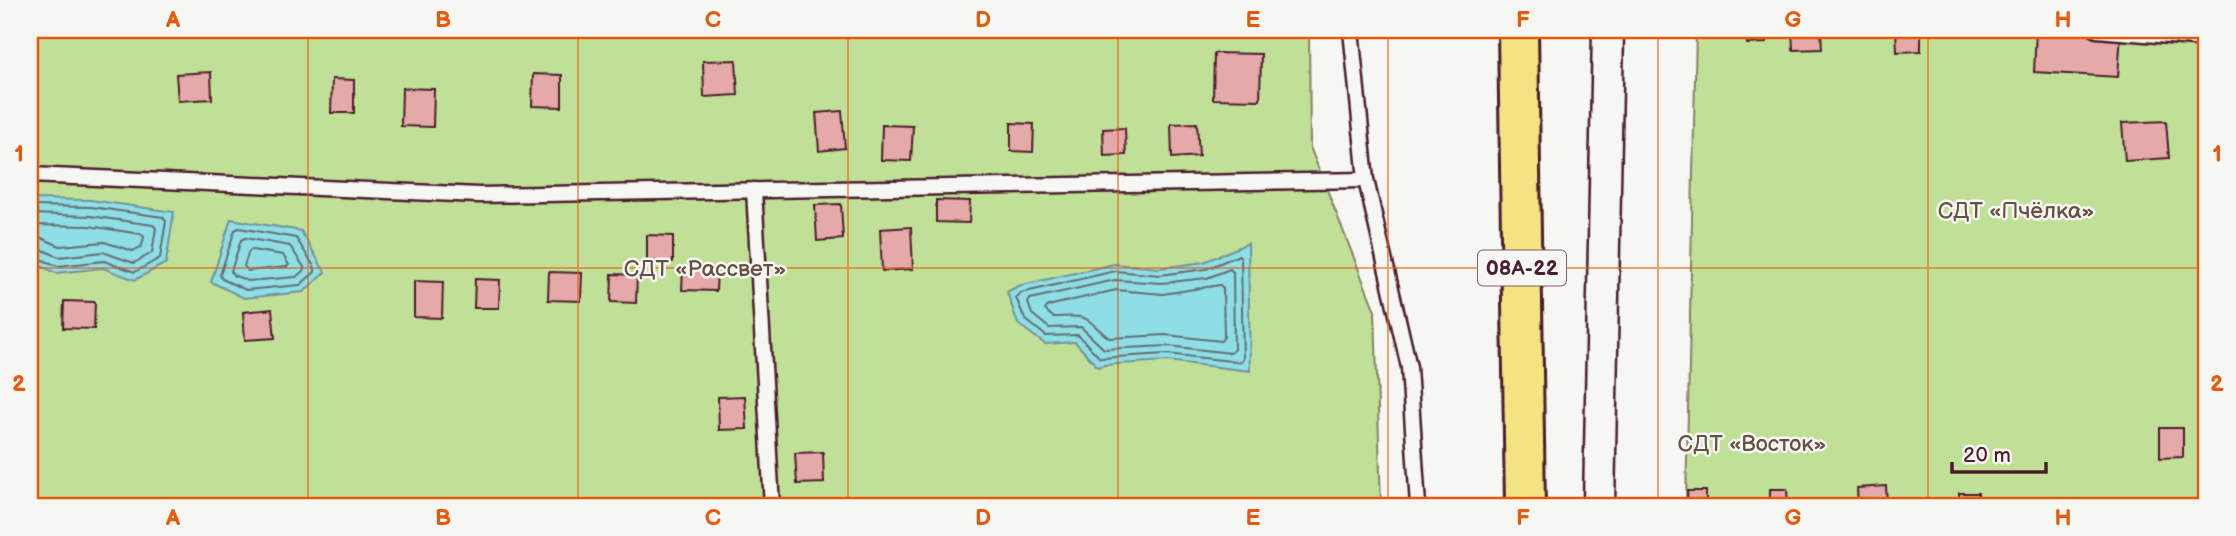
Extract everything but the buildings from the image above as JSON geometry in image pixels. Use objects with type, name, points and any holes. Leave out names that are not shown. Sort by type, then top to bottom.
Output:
[{"type":"highway","name":"08А-22","points":[[1518,30],[1525,506]]},
{"type":"street","points":[[1599,506],[1608,30]]},
{"type":"lane","points":[[1351,30],[1366,180],[1409,368],[1418,506]]},
{"type":"lane","points":[[2097,30],[2206,39]]},
{"type":"lane","points":[[30,175],[479,195],[1366,180]]},
{"type":"lane","points":[[754,190],[772,506]]},
{"type":"green space","name":"СДТ «Рассвет»","points":[[30,30],[1309,30],[1310,147],[1375,311],[1381,506],[30,506]]},
{"type":"green space","name":"СДТ «Пчёлка»","points":[[1696,30],[2206,30],[2206,506],[1686,506]]},
{"type":"water","points":[[30,199],[91,200],[174,212],[166,263],[135,280],[103,268],[56,273],[30,261]]},
{"type":"water","points":[[231,219],[301,231],[325,272],[304,292],[244,298],[211,282]]},
{"type":"water","points":[[1248,243],[1250,371],[1167,361],[1098,367],[1075,342],[1045,344],[1018,324],[1007,292],[1018,286],[1114,264],[1160,268],[1204,262]]},
{"type":"park label","name":"СДТ «Восток»","points":[[1752,443]]}]
